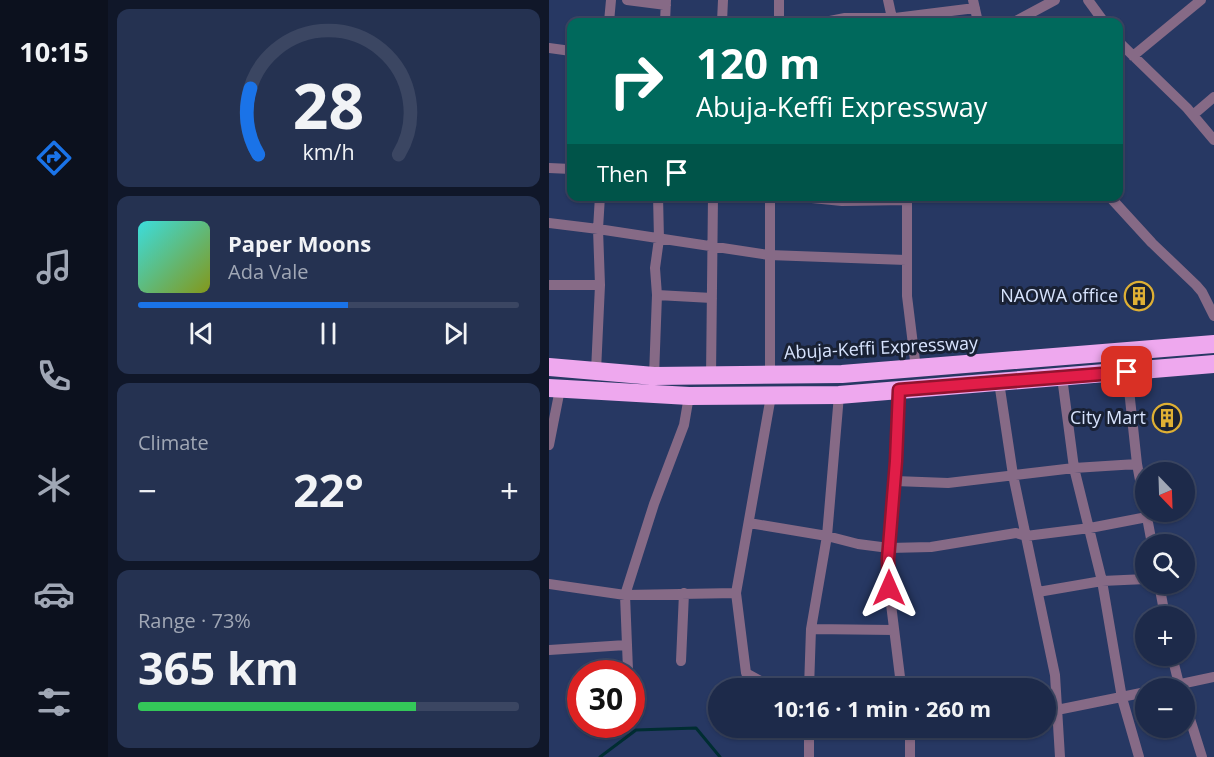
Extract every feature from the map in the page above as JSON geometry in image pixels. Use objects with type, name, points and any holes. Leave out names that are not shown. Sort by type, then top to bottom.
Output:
[{"type":"highway","name":"Abuja-Keffi Expressway","points":[[549,367],[654,376],[842,374],[1214,344]]},
{"type":"highway","points":[[555,388],[689,396],[839,395],[1214,364]]},
{"type":"street","points":[[609,18],[611,0]]},
{"type":"street","points":[[627,0],[666,2],[665,18]]},
{"type":"street","points":[[722,18],[723,0]]},
{"type":"street","points":[[779,0],[779,18]]},
{"type":"street","points":[[888,0],[892,18]]},
{"type":"street","points":[[1021,18],[1055,0]]},
{"type":"street","points":[[1088,0],[1101,18]]},
{"type":"street","points":[[1133,56],[1201,0]]},
{"type":"street","points":[[845,18],[892,18],[974,4]]},
{"type":"street","points":[[1123,46],[1193,115],[1214,140]]},
{"type":"street","points":[[549,48],[567,50]]},
{"type":"street","points":[[1193,115],[1214,97]]},
{"type":"street","points":[[549,168],[567,170]]},
{"type":"street","points":[[596,371],[600,285],[600,201]]},
{"type":"street","points":[[654,376],[658,201]]},
{"type":"street","points":[[711,376],[713,201]]},
{"type":"street","points":[[769,201],[769,375]]},
{"type":"street","points":[[907,201],[907,296],[916,369]]},
{"type":"street","points":[[1114,201],[1152,243],[1196,285],[1214,316]]},
{"type":"street","points":[[549,224],[598,229],[769,255],[906,260]]},
{"type":"street","points":[[549,285],[600,285]]},
{"type":"street","points":[[657,294],[712,298]]},
{"type":"street","points":[[1127,372],[1137,462]]},
{"type":"street","points":[[1062,377],[1074,468],[1102,581],[1122,698],[1139,757]]},
{"type":"street","points":[[999,382],[1013,475],[1055,678]]},
{"type":"street","points":[[549,445],[555,388]]},
{"type":"street","points":[[899,390],[889,548],[889,588],[894,630],[906,678]]},
{"type":"street","points":[[809,678],[811,629],[827,536],[839,395]]},
{"type":"street","points":[[627,660],[625,595],[654,504],[684,425],[689,396]]},
{"type":"street","points":[[755,678],[746,673],[736,593],[771,396]]},
{"type":"street","points":[[895,481],[948,483],[1074,468],[1135,464]]},
{"type":"street","points":[[749,523],[889,548],[931,547],[1016,533],[1026,536],[1135,519]]},
{"type":"street","points":[[1038,592],[1102,581],[1135,580]]},
{"type":"street","points":[[549,584],[625,595],[736,593]]},
{"type":"street","points":[[681,661],[684,593]]},
{"type":"street","points":[[811,629],[894,630]]},
{"type":"street","points":[[549,650],[626,645]]},
{"type":"street","points":[[1195,683],[1214,677]]},
{"type":"street","points":[[1056,704],[1135,695]]},
{"type":"street","points":[[1195,737],[1201,757]]},
{"type":"street","points":[[809,738],[809,757]]},
{"type":"street","points":[[910,738],[910,757]]},
{"type":"street","points":[[1055,738],[1056,756]]},
{"type":"waterway","points":[[600,757],[636,730],[696,728],[720,757]]},
{"type":"place","name":"NAOWA office","points":[[1139,296]]},
{"type":"place","name":"City Mart","points":[[1167,418]]},
{"type":"route","points":[[889,588],[888,559],[899,390],[1127,372]]}]
